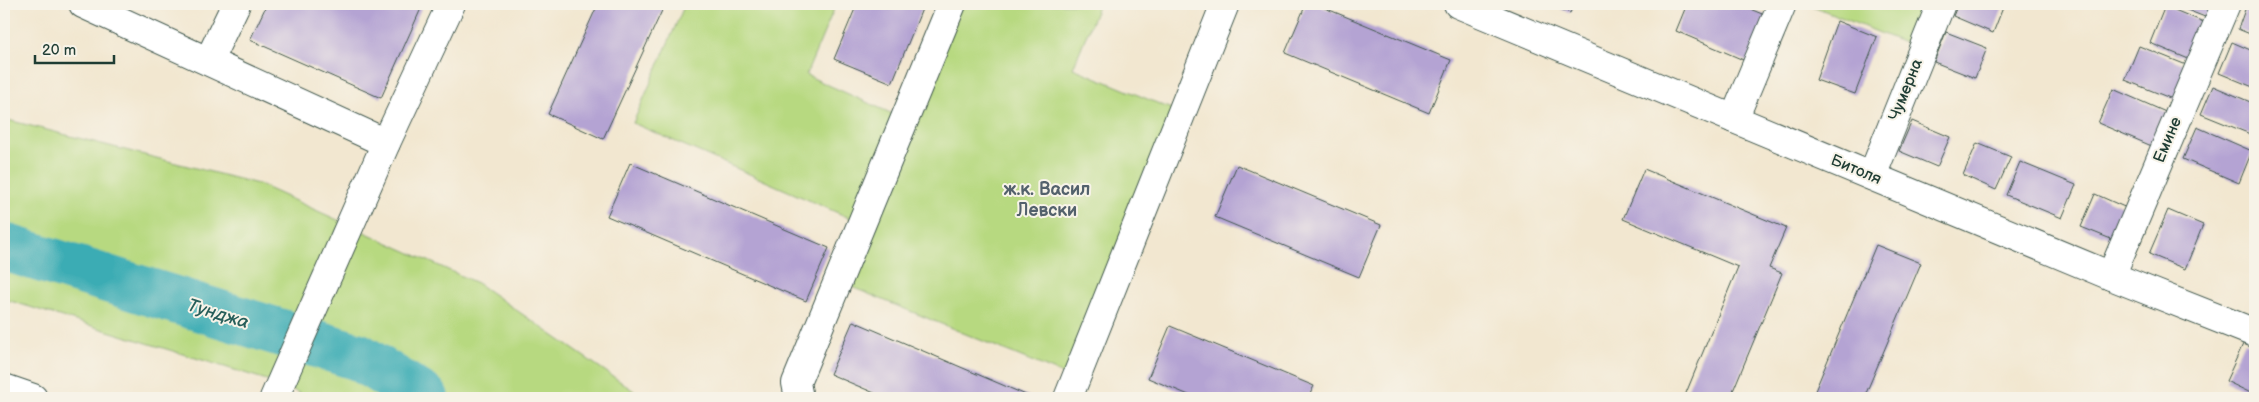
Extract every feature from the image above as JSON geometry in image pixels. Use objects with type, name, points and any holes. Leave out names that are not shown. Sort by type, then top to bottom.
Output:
[{"type":"street","points":[[83,4],[209,60],[386,143]]},
{"type":"street","points":[[209,60],[236,4]]},
{"type":"street","points":[[275,398],[386,143],[451,4]]},
{"type":"street","points":[[797,390],[952,4]]},
{"type":"street","points":[[1068,398],[1224,4]]},
{"type":"street","name":"Битоля","points":[[1458,4],[1497,11],[1734,119],[2255,334]]},
{"type":"street","points":[[1734,119],[1782,4]]},
{"type":"street","name":"Чумерна","points":[[1872,176],[1941,4]]},
{"type":"street","name":"Емине","points":[[2111,276],[2226,4]]},
{"type":"street","points":[[4,388],[33,398]]},
{"type":"green space","points":[[685,4],[836,4],[806,75],[904,119],[952,4],[1099,4],[1073,68],[1181,113],[1075,379],[837,281],[861,223],[633,123]]},
{"type":"green space","points":[[1808,4],[1941,4],[1922,50]]},
{"type":"green space","points":[[4,119],[258,184],[477,283],[634,391],[641,398],[309,398],[280,384],[4,299]]},
{"type":"building","points":[[267,4],[423,4],[381,98],[250,40]]},
{"type":"building","points":[[598,4],[665,4],[603,139],[548,114]]},
{"type":"building","points":[[857,4],[924,4],[892,83],[834,59]]},
{"type":"building","points":[[1306,4],[1315,4],[1451,60],[1429,113],[1285,53]]},
{"type":"building","points":[[1549,4],[1574,4],[1570,13]]},
{"type":"building","points":[[1687,4],[1738,4],[1767,16],[1748,62],[1676,31]]},
{"type":"building","points":[[1958,4],[2004,5],[1993,33],[1953,16]]},
{"type":"building","points":[[2172,4],[2216,4],[2210,19]]},
{"type":"building","points":[[2247,4],[2255,5],[2255,36],[2238,29]]},
{"type":"building","points":[[2165,6],[2206,23],[2191,60],[2150,43]]},
{"type":"building","points":[[1837,21],[1877,37],[1855,94],[1816,80]]},
{"type":"building","points":[[1946,32],[1987,48],[1975,78],[1934,62]]},
{"type":"building","points":[[2232,42],[2255,52],[2255,81],[2253,87],[2219,73]]},
{"type":"building","points":[[2139,46],[2189,66],[2175,100],[2125,80]]},
{"type":"building","points":[[2213,86],[2255,104],[2255,136],[2201,114]]},
{"type":"building","points":[[2113,89],[2168,113],[2154,147],[2098,123]]},
{"type":"building","points":[[1912,121],[1950,137],[1937,167],[1899,151]]},
{"type":"building","points":[[2197,127],[2252,151],[2239,183],[2183,159]]},
{"type":"building","points":[[1977,143],[2011,157],[1996,190],[1963,175]]},
{"type":"building","points":[[2020,162],[2076,185],[2062,218],[2006,195]]},
{"type":"building","points":[[630,163],[829,248],[806,301],[607,216]]},
{"type":"building","points":[[1237,165],[1381,225],[1359,277],[1215,217]]},
{"type":"building","points":[[1644,169],[1786,228],[1769,268],[1782,273],[1730,398],[1684,398],[1738,267],[1623,219]]},
{"type":"building","points":[[2095,194],[2129,209],[2116,241],[2081,227]]},
{"type":"building","points":[[2168,210],[2203,225],[2185,269],[2149,254]]},
{"type":"building","points":[[1876,245],[1921,263],[1864,398],[1812,398]]},
{"type":"building","points":[[853,321],[1033,398],[886,398],[830,374]]},
{"type":"building","points":[[1170,326],[1314,386],[1308,398],[1196,398],[1148,378]]},
{"type":"building","points":[[2244,342],[2255,347],[2255,395],[2226,381]]},
{"type":"waterway","name":"Тунджа","points":[[4,247],[359,357],[425,398]]},
{"type":"district","name":"ж.к. Васил Левски","points":[[1047,199]]}]
